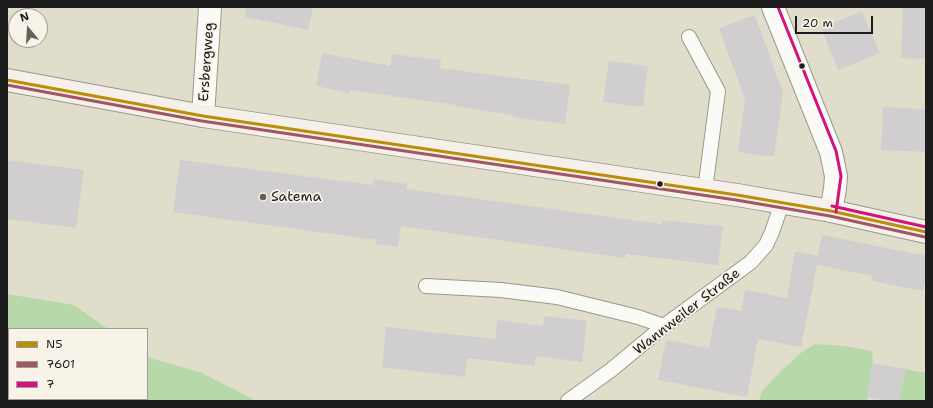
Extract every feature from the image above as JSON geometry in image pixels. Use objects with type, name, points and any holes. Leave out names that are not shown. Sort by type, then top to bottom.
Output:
[{"type":"main road","points":[[7,80],[203,116],[705,190],[831,211],[926,232]]},
{"type":"street","name":"Ersbergweg","points":[[203,116],[210,7]]},
{"type":"street","points":[[773,7],[831,152],[836,176],[831,211]]},
{"type":"lane","points":[[689,38],[718,91],[705,190]]},
{"type":"lane","name":"Wannweiler Straße","points":[[568,401],[631,355],[664,326],[737,274],[751,262],[766,245],[782,203]]},
{"type":"lane","points":[[426,286],[501,290],[557,297],[638,317],[664,326]]},
{"type":"green space","points":[[7,294],[74,305],[107,328],[8,328],[8,400],[148,400],[148,357],[202,373],[257,401],[7,401]]},
{"type":"green space","points":[[815,344],[844,346],[872,351],[873,363],[867,401],[759,401],[762,391],[780,372],[802,352]]},
{"type":"green space","points":[[905,369],[926,373],[926,401],[899,401]]},
{"type":"building","points":[[246,7],[313,7],[308,30],[245,17]]},
{"type":"building","points":[[903,7],[926,7],[926,59],[901,58]]},
{"type":"building","points":[[862,11],[880,53],[838,70],[821,28]]},
{"type":"building","points":[[755,15],[783,93],[774,157],[738,152],[745,100],[719,28]]},
{"type":"building","points":[[322,53],[390,66],[392,54],[441,60],[440,68],[570,85],[565,124],[512,117],[513,115],[456,105],[350,90],[349,93],[316,86]]},
{"type":"building","points":[[609,61],[648,66],[643,107],[603,102]]},
{"type":"building","points":[[883,107],[926,109],[926,152],[881,150]]},
{"type":"building","points":[[7,160],[84,170],[76,228],[7,219]]},
{"type":"building","points":[[180,160],[373,185],[373,179],[407,184],[406,189],[661,224],[662,220],[723,226],[718,265],[626,254],[625,258],[401,226],[398,247],[375,244],[376,240],[173,212]]},
{"type":"building","points":[[822,235],[926,256],[926,276],[923,291],[872,281],[873,276],[817,265],[801,347],[758,339],[747,397],[658,380],[666,340],[709,348],[717,307],[741,311],[745,290],[787,298],[795,251],[818,256]]},
{"type":"building","points":[[544,316],[587,321],[582,362],[536,356],[534,366],[467,358],[465,377],[382,367],[386,327],[495,339],[497,320],[543,326]]},
{"type":"building","points":[[873,363],[905,369],[899,401],[867,397]]},
{"type":"transit line","name":"7","points":[[778,7],[836,151],[841,176],[836,212]]},
{"type":"transit line","name":"N5","points":[[7,80],[203,116],[737,195],[831,211],[926,232]]},
{"type":"transit line","name":"7601","points":[[7,85],[202,121],[736,200],[830,216],[925,237]]},
{"type":"transit line","name":"7","points":[[832,206],[926,227]]},
{"type":"place","name":"Satema","points":[[263,197]]}]
